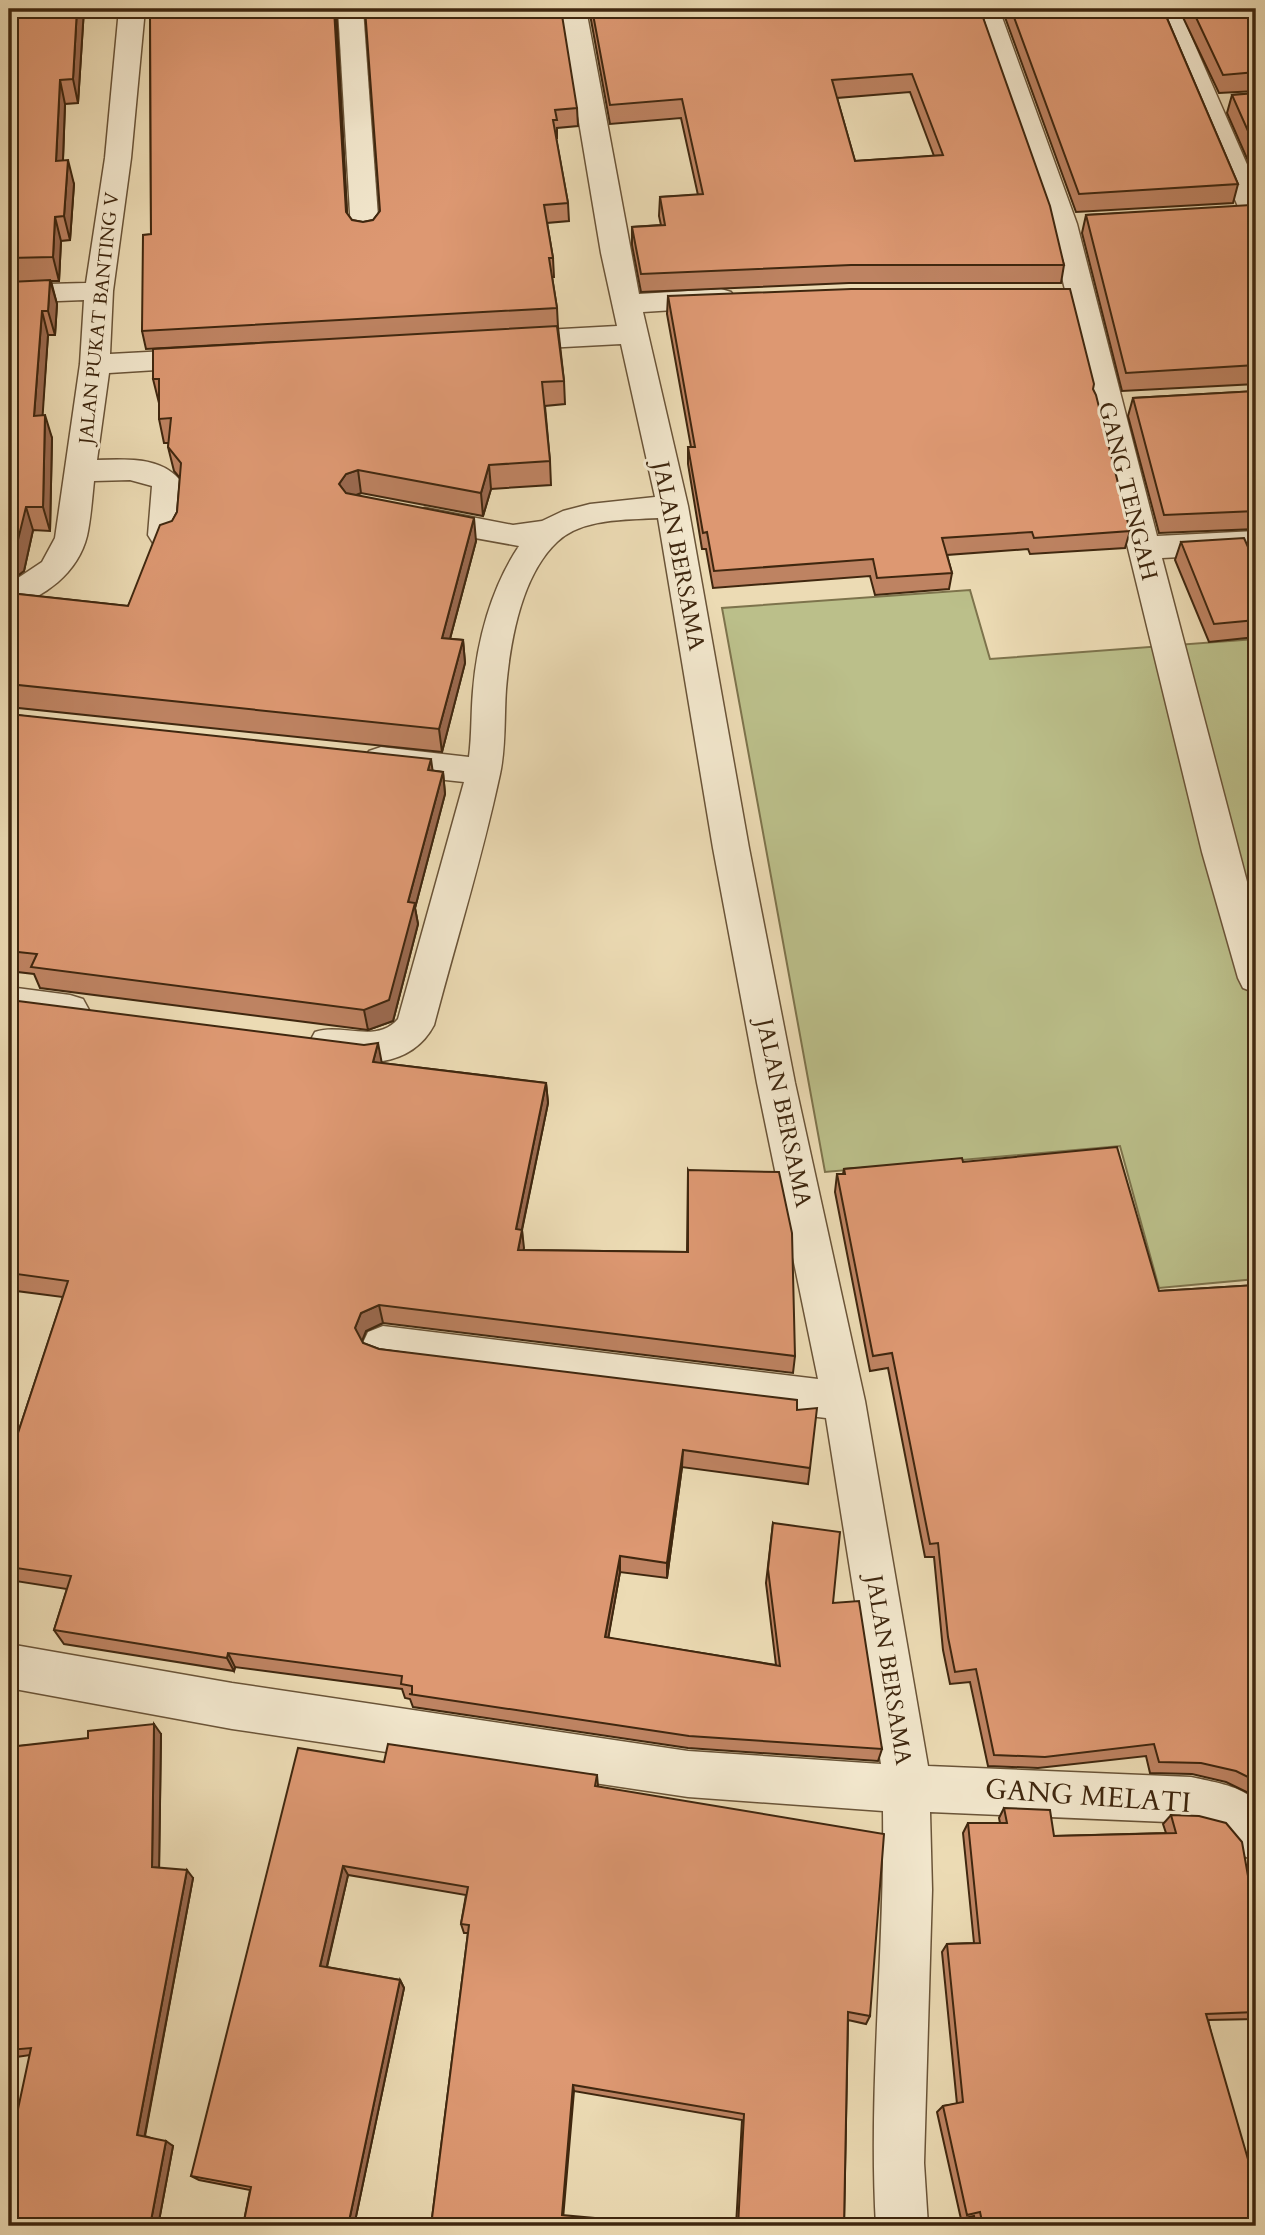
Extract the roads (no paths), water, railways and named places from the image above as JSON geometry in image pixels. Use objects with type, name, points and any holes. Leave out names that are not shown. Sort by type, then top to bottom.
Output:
[{"type":"street","name":"JALAN PUKAT BANTING V","points":[[9,597],[45,577],[65,552],[71,538],[95,364],[99,291],[118,158],[132,9]]},
{"type":"street","points":[[350,9],[365,230]]},
{"type":"street","name":"JALAN BERSAMA","points":[[573,9],[627,304],[672,506],[731,848],[771,1057],[844,1401],[907,1789],[908,1890],[898,2163],[902,2226]]},
{"type":"street","name":"GANG TENGAH","points":[[986,9],[1077,223],[1067,295],[1120,405],[1143,548],[1220,852],[1256,978]]},
{"type":"street","points":[[1166,9],[1220,104],[1250,213]]},
{"type":"street","points":[[9,294],[99,291]]},
{"type":"street","points":[[627,304],[741,298]]},
{"type":"street","points":[[481,342],[633,334]]},
{"type":"street","points":[[95,364],[233,356]]},
{"type":"street","points":[[82,471],[144,471],[160,475],[169,486],[164,535]]},
{"type":"street","points":[[402,515],[522,537],[550,531],[584,516],[672,506]]},
{"type":"street","points":[[299,1039],[368,1048],[385,1046],[407,1037],[415,1025],[484,771],[491,678],[507,607],[528,555],[550,531]]},
{"type":"street","points":[[1143,548],[1256,542]]},
{"type":"street","points":[[348,756],[484,771]]},
{"type":"street","points":[[9,1002],[106,1014]]},
{"type":"street","points":[[383,1345],[844,1401]]},
{"type":"street","name":"GANG MELATI","points":[[9,1666],[232,1706],[688,1774],[907,1789],[969,1788],[1191,1800],[1228,1809],[1237,1815],[1256,1837]]}]
